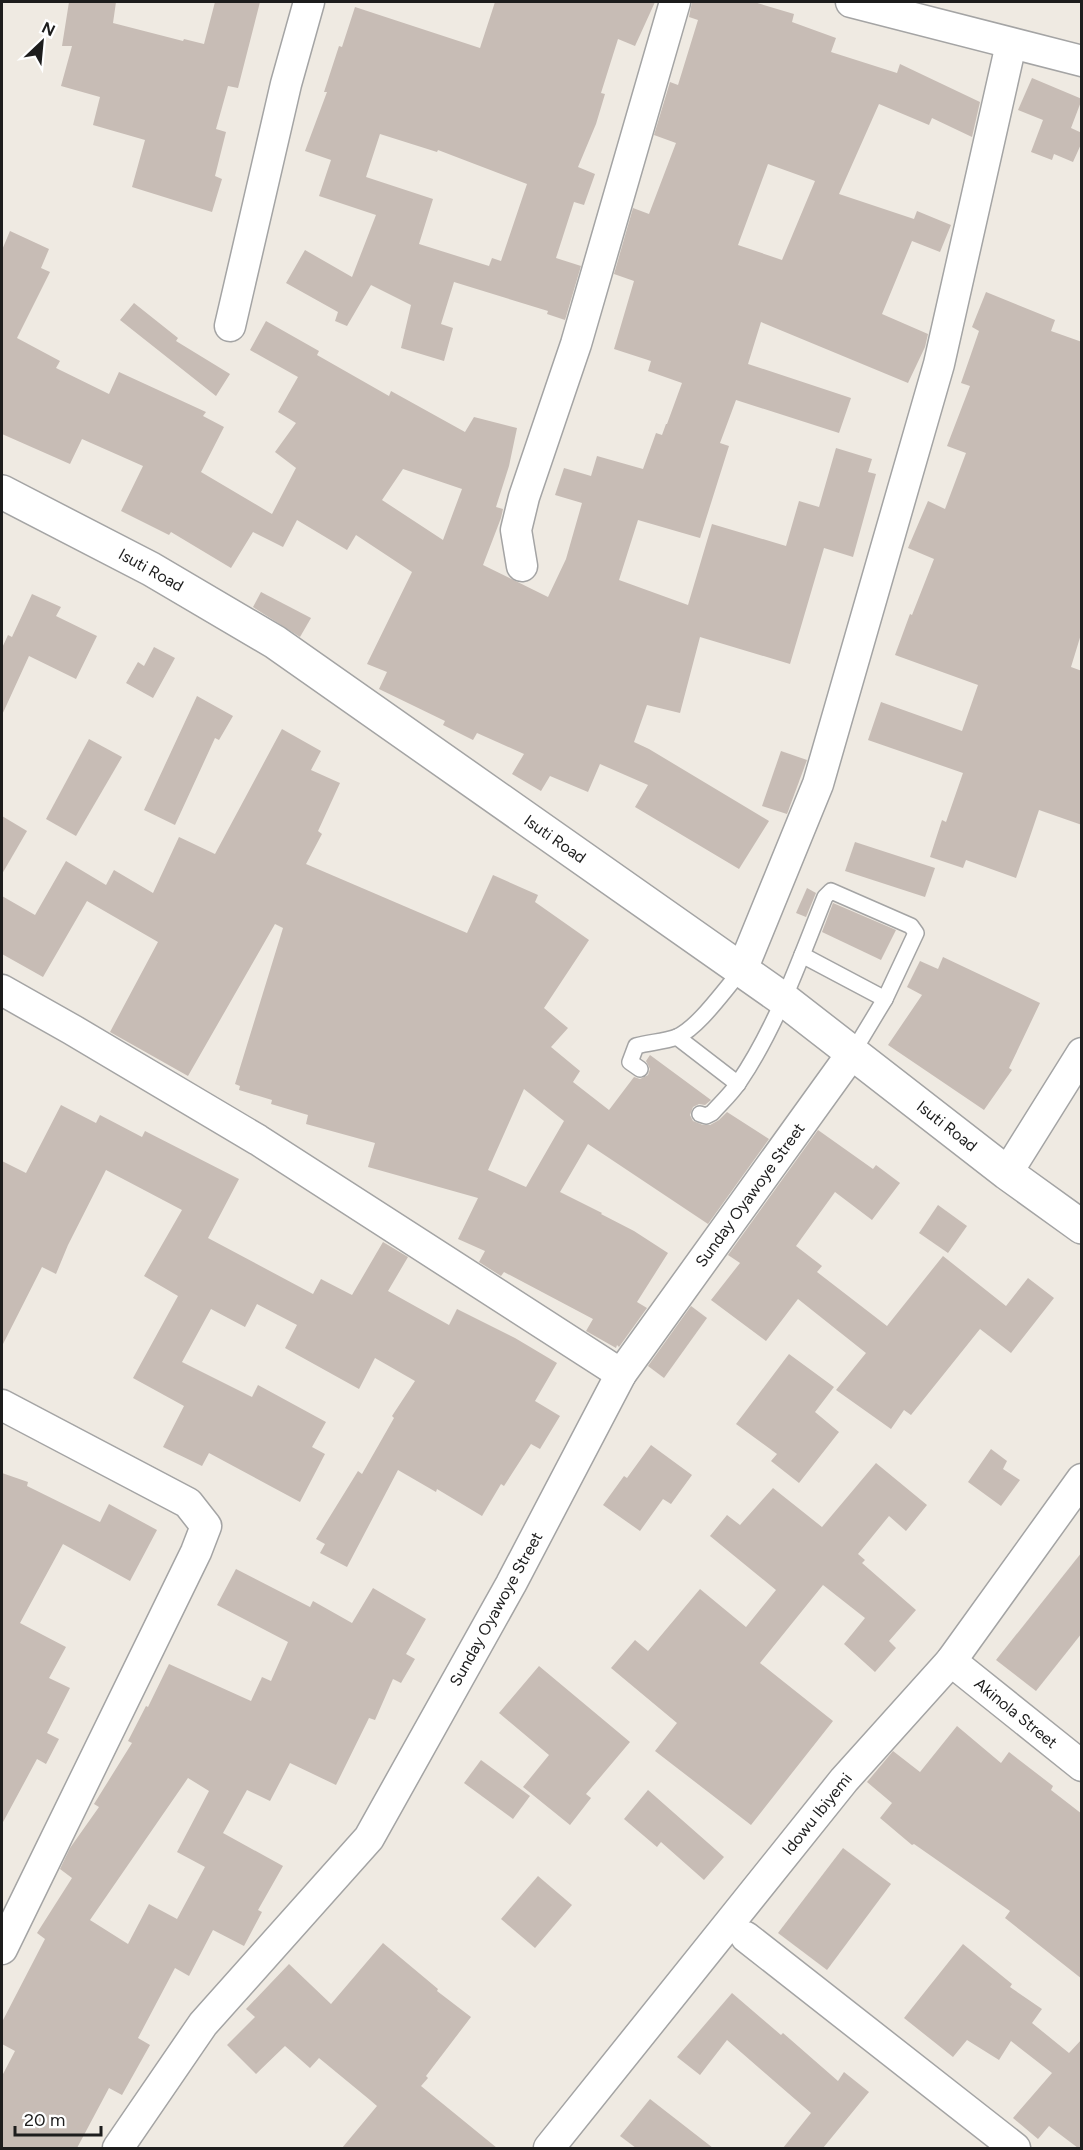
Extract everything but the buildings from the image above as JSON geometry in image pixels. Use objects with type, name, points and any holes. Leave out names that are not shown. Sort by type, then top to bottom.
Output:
[{"type":"street","points":[[230,326],[286,84],[309,2]]},
{"type":"street","points":[[522,566],[516,531],[524,497],[576,344],[675,2]]},
{"type":"street","points":[[851,2],[1082,61]]},
{"type":"street","points":[[741,970],[818,784],[939,364],[1011,44]]},
{"type":"street","name":"Isuti Road","points":[[2,492],[151,569],[275,642],[783,999],[1006,1173],[1082,1227]]},
{"type":"street","points":[[2,990],[258,1140],[621,1374]]},
{"type":"street","name":"Sunday Oyawoye Street","points":[[118,2148],[203,2024],[369,1839],[511,1584],[621,1374],[853,1052]]},
{"type":"street","points":[[1006,1173],[1082,1053]]},
{"type":"street","points":[[2,1405],[188,1503],[206,1526],[196,1552],[2,1949]]},
{"type":"street","name":"Idowu Ibiyemi","points":[[555,2146],[844,1780],[951,1661],[1082,1479]]},
{"type":"street","name":"Akinola Street","points":[[951,1661],[1082,1766]]},
{"type":"street","points":[[746,1937],[1015,2148]]},
{"type":"lane","points":[[700,1114],[706,1116],[712,1113],[738,1084],[762,1043],[802,955],[825,897],[831,891],[911,926],[916,933],[885,999],[853,1052]]},
{"type":"lane","points":[[802,955],[885,999]]},
{"type":"lane","points":[[640,1070],[630,1062],[636,1046],[660,1042],[687,1031],[741,970]]},
{"type":"lane","points":[[676,1037],[738,1084]]}]
